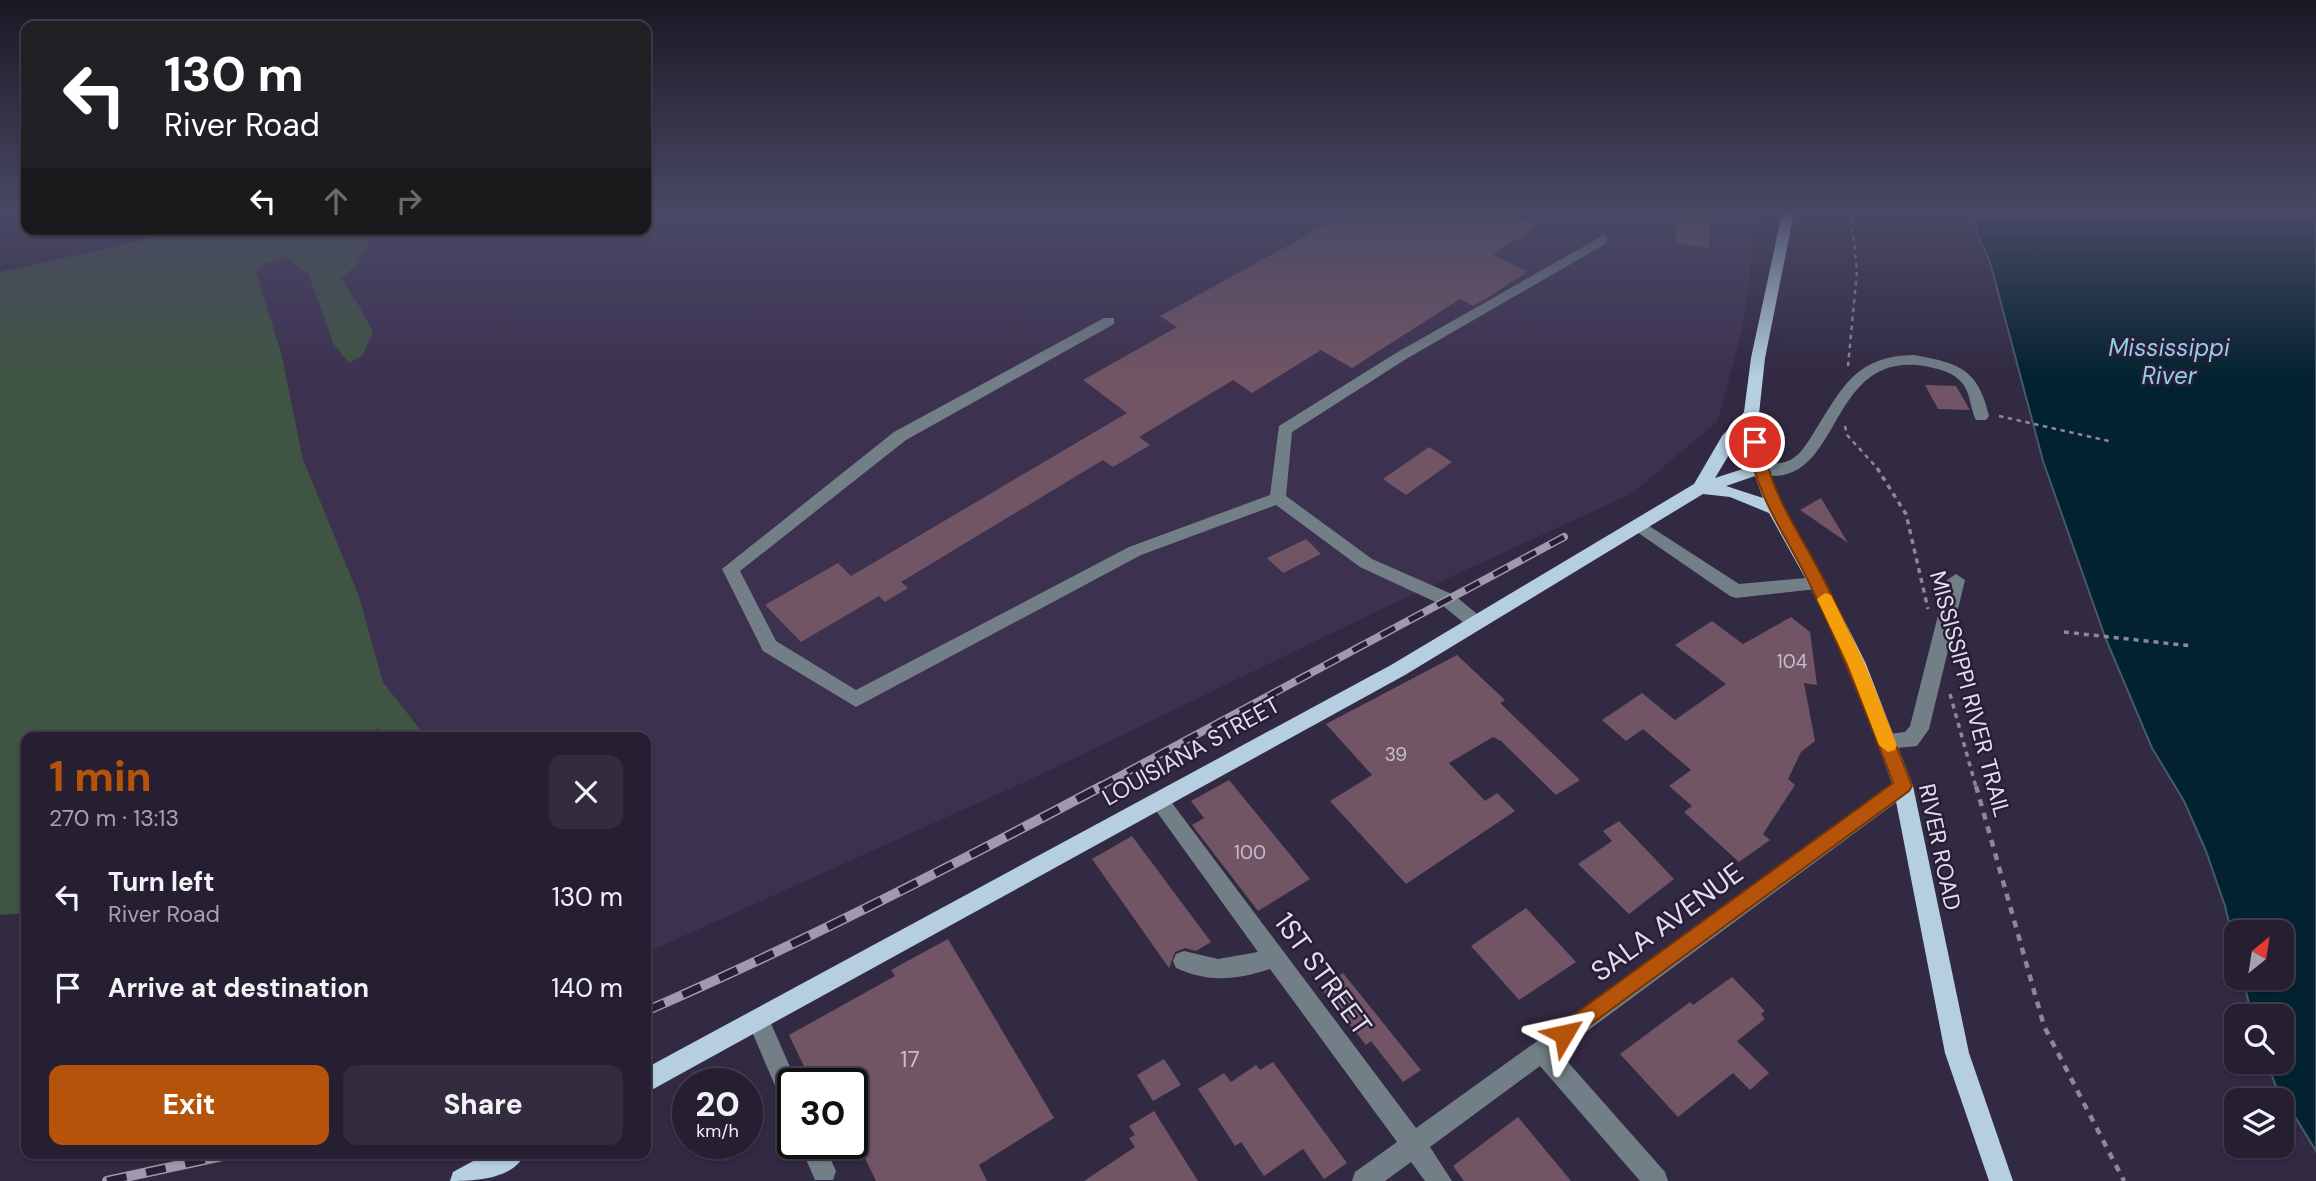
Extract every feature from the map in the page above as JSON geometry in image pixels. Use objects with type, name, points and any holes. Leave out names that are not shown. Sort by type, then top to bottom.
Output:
[{"type":"main road","name":"RIVER ROAD","points":[[1777,268],[1758,358],[1751,414],[1760,469],[1775,509],[1818,583],[1857,664],[1903,786],[1957,1053],[2001,1181]]},
{"type":"main road","points":[[1751,414],[1731,430],[1717,462],[1700,488],[1732,492],[1775,509]]},
{"type":"main road","name":"LOUISIANA STREET","points":[[651,1078],[1159,801],[1476,623],[1700,488],[1760,469]]},
{"type":"main road","points":[[462,1181],[502,1159]]},
{"type":"street","points":[[1278,498],[1284,430],[1401,356],[1553,268]]},
{"type":"street","points":[[1109,321],[900,436],[731,569],[769,646],[856,699],[1135,551],[1278,498]]},
{"type":"street","points":[[1760,469],[1796,465],[1809,453],[1846,393],[1868,369],[1888,358],[1909,358],[1947,366],[1969,378],[1987,415]]},
{"type":"street","points":[[1278,498],[1366,562],[1448,600],[1476,623]]},
{"type":"street","points":[[1640,526],[1737,591],[1818,583]]},
{"type":"street","points":[[1887,741],[1910,740],[1919,729],[1956,580]]},
{"type":"street","name":"SALA AVENUE","points":[[1364,1181],[1903,786]]},
{"type":"street","name":"1ST STREET","points":[[1159,801],[1440,1181]]},
{"type":"street","points":[[1184,961],[1208,971],[1236,970],[1274,957]]},
{"type":"street","points":[[758,1020],[779,1068]]},
{"type":"street","points":[[1542,1050],[1656,1181]]},
{"type":"street","points":[[818,1159],[824,1171]]},
{"type":"path","name":"MISSISSIPPI RIVER TRAIL","points":[[1857,268],[1843,418],[1847,435],[1876,466],[1906,514],[1937,649]]},
{"type":"path","points":[[1987,415],[2109,441]]},
{"type":"path","points":[[2064,632],[2192,646]]},
{"type":"path","name":"MISSISSIPPI RIVER TRAIL","points":[[1949,689],[2044,1026],[2124,1181]]},
{"type":"shaded area","points":[[260,268],[300,268],[309,275],[333,343],[360,307],[341,279],[353,268],[1751,268],[1743,326],[1718,421],[1633,493],[1388,606],[1038,776],[651,951],[651,732],[422,732],[383,682],[359,596],[303,459],[281,352],[256,272]]},
{"type":"green space","points":[[17,268],[260,268],[256,272],[281,352],[303,459],[359,596],[383,682],[422,732],[382,732],[379,729],[367,732],[21,732],[21,913],[0,915],[0,272]]},
{"type":"green space","points":[[300,268],[353,268],[341,279],[373,333],[362,356],[349,363],[333,343],[309,275]]},
{"type":"water","name":"Mississippi River","points":[[1992,268],[2316,268],[2316,1151],[2294,1115],[2294,1088],[2277,1088],[2271,1074],[2294,1074],[2294,1004],[2249,1004],[2246,990],[2294,990],[2294,920],[2228,920],[2206,851],[2184,801],[2152,748],[2105,637],[2043,461]]},
{"type":"building","points":[[1247,268],[1520,268],[1527,272],[1473,306],[1460,299],[1352,368],[1321,350],[1252,393],[1233,380],[1139,437],[1150,445],[1113,467],[1103,460],[901,582],[908,588],[885,602],[879,596],[801,642],[765,605],[838,563],[851,576],[1127,413],[1083,380],[1177,327],[1160,316]]},
{"type":"building","points":[[1925,385],[1956,386],[1970,410],[1938,409]]},
{"type":"building","points":[[1429,447],[1452,462],[1406,495],[1383,479]]},
{"type":"building","points":[[1821,498],[1848,543],[1800,510]]},
{"type":"building","points":[[1306,539],[1321,554],[1283,573],[1267,558]]},
{"type":"building","points":[[1791,617],[1810,632],[1817,685],[1804,683],[1815,741],[1801,752],[1788,779],[1795,785],[1763,834],[1770,840],[1739,862],[1684,812],[1692,806],[1669,786],[1691,770],[1643,729],[1626,741],[1602,720],[1642,693],[1675,720],[1726,684],[1675,645],[1712,621],[1743,644]]},
{"type":"building","points":[[1457,655],[1505,700],[1500,703],[1580,780],[1556,795],[1501,741],[1493,737],[1449,763],[1485,801],[1497,793],[1515,811],[1406,884],[1330,801],[1372,775],[1326,724]]},
{"type":"building","points":[[1229,780],[1310,879],[1258,911],[1192,825],[1204,818],[1191,801]]},
{"type":"building","points":[[1619,821],[1674,879],[1629,914],[1578,864],[1612,841],[1603,831]]},
{"type":"building","points":[[1132,836],[1211,942],[1196,951],[1185,948],[1175,952],[1169,968],[1092,859]]},
{"type":"building","points":[[1526,908],[1576,962],[1519,1000],[1471,946]]},
{"type":"building","points":[[948,939],[1054,1118],[979,1165],[987,1181],[876,1181],[865,1159],[868,1159],[868,1068],[805,1068],[789,1035],[895,976],[891,970]]},
{"type":"building","points":[[1343,973],[1421,1070],[1403,1082],[1371,1041],[1366,1045],[1321,988]]},
{"type":"building","points":[[1732,977],[1765,1011],[1761,1014],[1765,1019],[1737,1041],[1769,1073],[1750,1090],[1733,1073],[1678,1117],[1620,1054],[1690,1002],[1693,1005]]},
{"type":"building","points":[[1164,1059],[1181,1085],[1153,1101],[1137,1075]]},
{"type":"building","points":[[1273,1062],[1347,1163],[1324,1179],[1303,1149],[1264,1176],[1241,1142],[1235,1146],[1198,1089],[1224,1073],[1231,1082],[1256,1065],[1260,1070]]},
{"type":"building","points":[[1154,1111],[1198,1181],[1084,1181],[1135,1147],[1129,1138],[1135,1135],[1129,1126]]},
{"type":"building","points":[[1518,1117],[1571,1181],[1464,1181],[1453,1166]]},
{"type":"railway","points":[[1099,787],[1564,537]]},
{"type":"railway","points":[[651,1009],[876,903],[1102,786]]},
{"type":"railway","points":[[107,1181],[208,1159]]},
{"type":"slow traffic","points":[[1825,599],[1857,664],[1888,745]]},
{"type":"route","points":[[1564,1034],[1903,786],[1857,664],[1818,583],[1775,509],[1760,469],[1755,442]]}]
